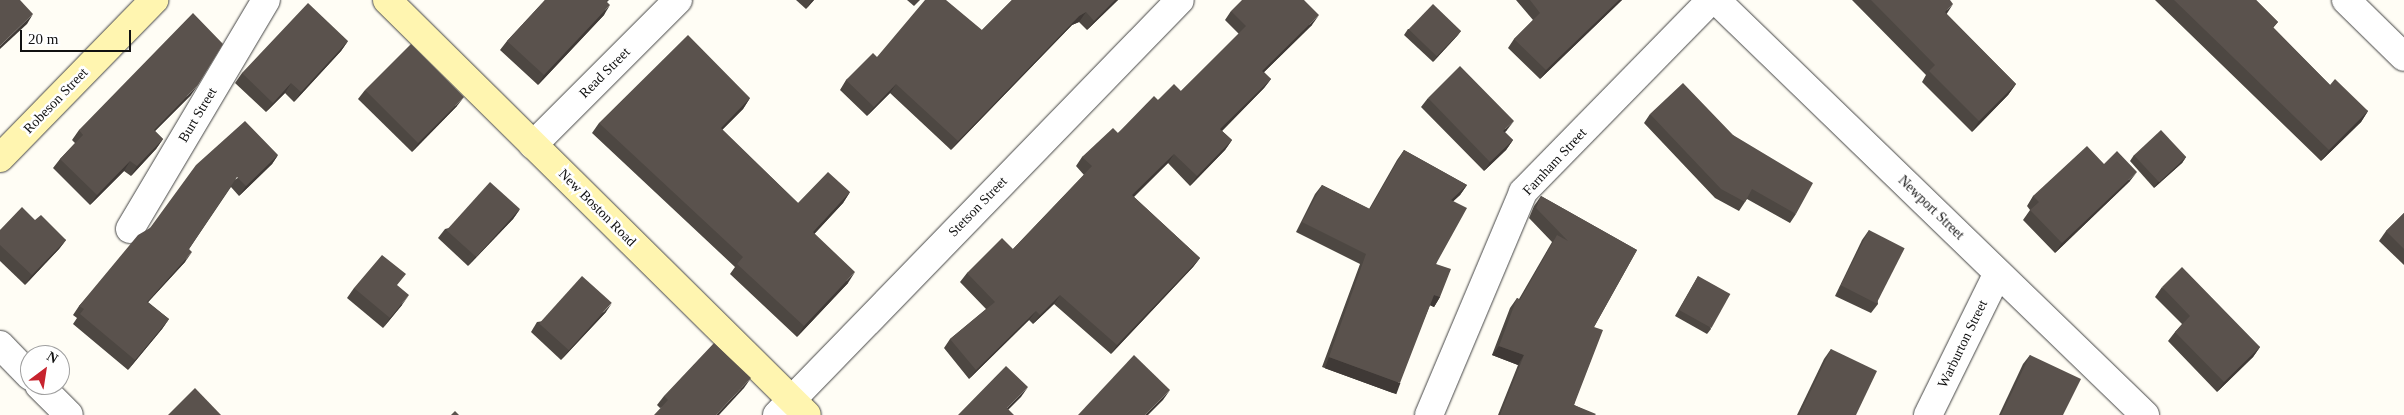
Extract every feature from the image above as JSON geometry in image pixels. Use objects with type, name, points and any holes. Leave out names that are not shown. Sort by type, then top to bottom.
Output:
[{"type":"street","name":"Robeson Street","points":[[0,158],[154,0]]},
{"type":"street","name":"Burt Street","points":[[130,229],[266,0]]},
{"type":"street","name":"New Boston Road","points":[[387,0],[533,145],[791,409]]},
{"type":"street","name":"Read Street","points":[[533,145],[678,0]]},
{"type":"street","name":"Stetson Street","points":[[791,409],[1180,0]]},
{"type":"street","name":"Farnham Street","points":[[1428,415],[1524,192],[1712,0]]},
{"type":"street","name":"Newport Street","points":[[1716,0],[2145,415]]},
{"type":"street","points":[[2346,0],[2404,57]]},
{"type":"street","name":"Warburton Street","points":[[1928,415],[1998,273]]},
{"type":"street","points":[[0,345],[20,366]]},
{"type":"street","points":[[49,395],[69,415]]},
{"type":"building","points":[[0,0],[20,0],[33,14],[0,46]]},
{"type":"building","points":[[545,0],[607,0],[610,5],[544,75],[507,41]]},
{"type":"building","points":[[925,0],[946,0],[982,30],[1012,0],[1115,0],[1094,21],[1086,12],[1079,16],[958,141],[896,84],[874,107],[846,80],[873,53],[877,57]]},
{"type":"building","points":[[1242,0],[1304,0],[1319,15],[1262,71],[1271,79],[1220,129],[1232,140],[1197,176],[1174,154],[1132,195],[1200,258],[1117,345],[1060,295],[1040,315],[1036,311],[976,370],[950,339],[995,302],[967,273],[1002,238],[1013,249],[1092,166],[1082,157],[1113,128],[1118,133],[1154,96],[1158,100],[1174,84],[1181,91],[1246,26],[1231,11]]},
{"type":"building","points":[[1530,0],[1619,0],[1546,70],[1514,39],[1540,13]]},
{"type":"building","points":[[1871,0],[1950,0],[1953,4],[1945,12],[2016,84],[1979,121],[1929,71],[1935,65]]},
{"type":"building","points":[[2174,0],[2256,0],[2278,22],[2273,27],[2330,85],[2335,79],[2368,111],[2329,150]]},
{"type":"building","points":[[308,3],[348,41],[301,92],[291,83],[273,103],[242,73]]},
{"type":"building","points":[[1433,4],[1461,31],[1437,56],[1409,29]]},
{"type":"building","points":[[193,13],[223,44],[198,85],[154,130],[163,139],[137,166],[130,161],[97,195],[60,159],[83,135],[79,130]]},
{"type":"building","points":[[688,35],[750,98],[721,128],[798,203],[828,172],[850,192],[813,232],[855,272],[804,326],[737,264],[743,257],[599,123]]},
{"type":"building","points":[[411,44],[464,97],[418,143],[365,90]]},
{"type":"building","points":[[1460,66],[1514,121],[1503,131],[1513,140],[1490,162],[1428,98]]},
{"type":"building","points":[[1683,83],[1733,135],[1813,183],[1796,214],[1752,189],[1745,202],[1721,189],[1650,114]]},
{"type":"building","points":[[245,121],[278,155],[246,186],[237,177],[189,249],[192,252],[147,302],[169,319],[135,360],[80,314],[84,309],[79,306],[138,235],[150,228],[196,165]]},
{"type":"building","points":[[2161,130],[2186,157],[2159,182],[2134,155]]},
{"type":"building","points":[[2087,146],[2104,164],[2117,151],[2137,172],[2062,243],[2030,210],[2039,202],[2033,196]]},
{"type":"building","points":[[1404,150],[1467,185],[1451,200],[1467,208],[1436,264],[1451,269],[1440,297],[1434,295],[1400,383],[1329,357],[1366,254],[1302,222],[1322,185],[1370,209]]},
{"type":"building","points":[[490,182],[520,209],[476,257],[447,230]]},
{"type":"building","points":[[1541,196],[1637,250],[1594,327],[1603,330],[1574,405],[1595,415],[1500,415],[1524,355],[1499,346],[1517,298],[1520,300],[1557,235],[1568,241],[1536,208]]},
{"type":"building","points":[[22,207],[35,220],[41,215],[66,240],[32,275],[0,245],[0,230]]},
{"type":"building","points":[[2404,213],[2404,249],[2386,231]]},
{"type":"building","points":[[1869,230],[1905,248],[1876,303],[1841,285]]},
{"type":"building","points":[[382,255],[406,274],[397,285],[409,295],[390,318],[354,288]]},
{"type":"building","points":[[2182,267],[2260,347],[2224,382],[2175,332],[2190,316],[2162,287]]},
{"type":"building","points":[[582,276],[612,303],[569,350],[539,324]]},
{"type":"building","points":[[1698,276],[1730,294],[1711,328],[1679,310]]},
{"type":"building","points":[[714,343],[751,378],[716,415],[654,415],[668,400],[664,396]]},
{"type":"building","points":[[1831,349],[1877,371],[1856,415],[1799,415]]},
{"type":"building","points":[[1134,355],[1170,390],[1145,415],[1078,415]]},
{"type":"building","points":[[2030,355],[2081,379],[2063,415],[2001,415]]},
{"type":"building","points":[[1006,366],[1028,387],[1007,408],[1014,415],[958,415]]},
{"type":"building","points":[[195,388],[221,415],[168,415]]},
{"type":"building","points":[[455,411],[459,415],[451,415]]}]
